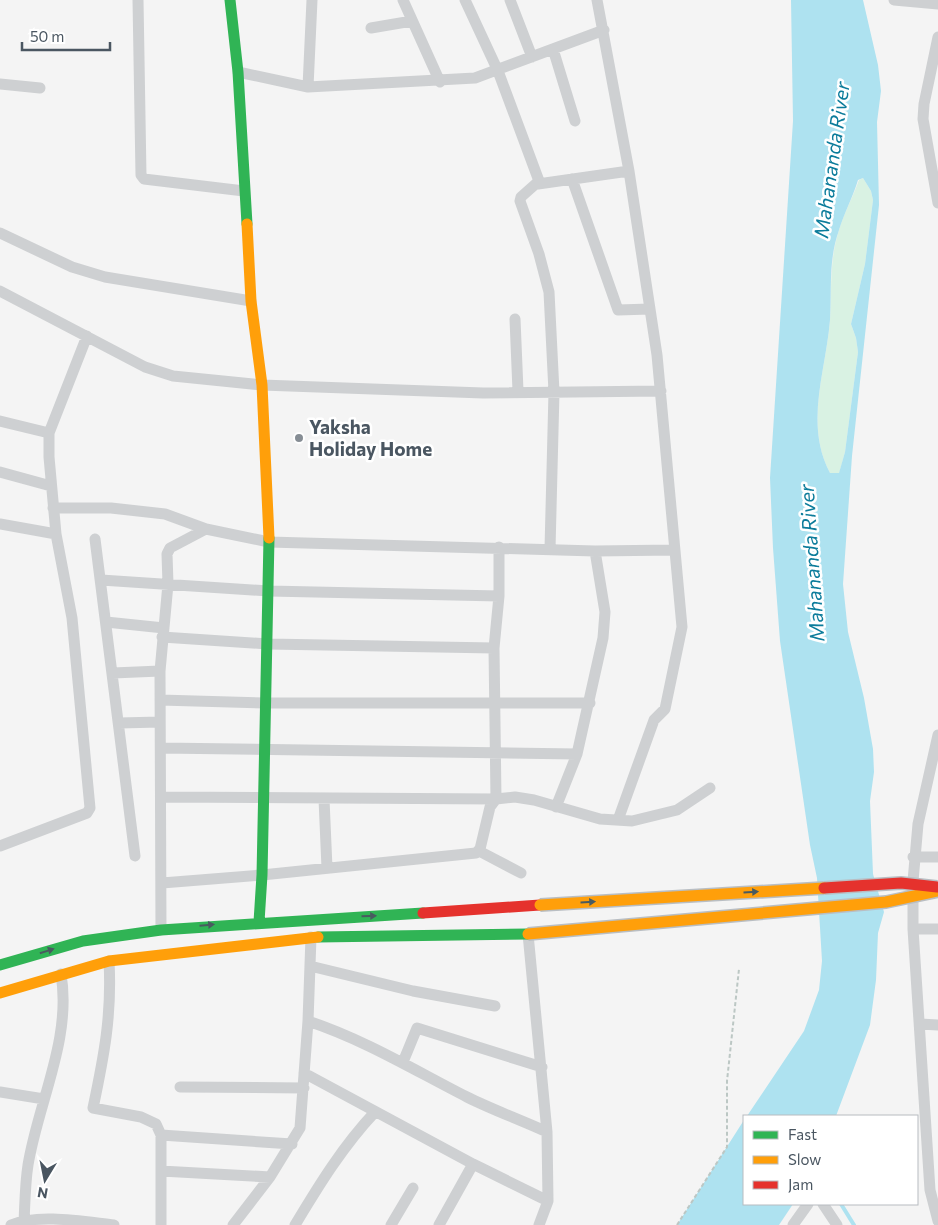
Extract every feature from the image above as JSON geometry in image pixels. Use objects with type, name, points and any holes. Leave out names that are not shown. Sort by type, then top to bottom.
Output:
[{"type":"main road","points":[[230,0],[238,72],[252,301],[262,385],[269,542],[268,644],[264,703],[262,876],[259,922]]},
{"type":"main road","points":[[0,965],[83,941],[161,930],[259,922],[901,883],[938,887]]},
{"type":"main road","points":[[0,993],[109,961],[311,937],[528,934],[886,902],[938,891]]},
{"type":"street","points":[[138,0],[141,175],[144,179],[244,191]]},
{"type":"street","points":[[308,87],[312,0]]},
{"type":"street","points":[[403,0],[440,82]]},
{"type":"street","points":[[465,0],[498,71],[538,184]]},
{"type":"street","points":[[510,0],[532,57]]},
{"type":"street","points":[[597,0],[629,171],[661,391],[681,636],[665,709],[654,720],[618,820]]},
{"type":"street","points":[[894,0],[938,4]]},
{"type":"street","points":[[371,28],[412,21]]},
{"type":"street","points":[[238,72],[308,87],[440,82],[475,78],[604,30]]},
{"type":"street","points":[[938,37],[933,83],[923,119],[936,180],[938,203]]},
{"type":"street","points":[[553,49],[575,121]]},
{"type":"street","points":[[0,84],[40,88]]},
{"type":"street","points":[[550,549],[554,392],[549,292],[539,254],[520,201],[521,197],[538,184],[629,171]]},
{"type":"street","points":[[572,179],[619,311],[650,309]]},
{"type":"street","points":[[0,234],[72,267],[96,274],[252,301]]},
{"type":"street","points":[[0,291],[160,373],[262,385],[483,393],[518,391],[624,393],[661,391]]},
{"type":"street","points":[[515,319],[518,391]]},
{"type":"street","points":[[0,846],[87,813],[90,808],[72,618],[56,534],[50,486],[49,433],[86,336]]},
{"type":"street","points":[[0,421],[49,433]]},
{"type":"street","points":[[0,472],[50,486]]},
{"type":"street","points":[[53,508],[111,508],[165,514],[206,529],[269,542],[595,551],[674,550]]},
{"type":"street","points":[[0,524],[56,534]]},
{"type":"street","points":[[161,930],[160,671],[168,584],[167,554],[170,548],[206,529]]},
{"type":"street","points":[[95,539],[135,856]]},
{"type":"street","points":[[479,851],[490,807],[496,799],[494,648],[499,596],[499,547]]},
{"type":"street","points":[[556,807],[577,754],[590,703],[603,638],[605,612],[595,551]]},
{"type":"street","points":[[101,580],[269,591],[499,596]]},
{"type":"street","points":[[106,622],[163,632],[268,644],[494,648]]},
{"type":"street","points":[[113,673],[160,671]]},
{"type":"street","points":[[160,700],[264,703],[590,703]]},
{"type":"street","points":[[118,723],[160,722]]},
{"type":"street","points":[[938,735],[918,824],[913,857],[913,929],[930,1190],[938,1221]]},
{"type":"street","points":[[161,748],[577,754]]},
{"type":"street","points":[[161,797],[496,799],[515,797],[600,819],[632,821],[677,810],[710,788]]},
{"type":"street","points":[[324,799],[327,868]]},
{"type":"street","points":[[162,883],[262,876],[479,851],[521,874]]},
{"type":"street","points":[[913,857],[938,857]]},
{"type":"street","points":[[913,929],[938,929]]},
{"type":"street","points":[[528,934],[548,1132],[548,1201],[540,1225]]},
{"type":"street","points":[[233,1225],[270,1177],[292,1144],[300,1128],[308,1021],[311,937]]},
{"type":"street","points":[[109,961],[111,994],[108,1033],[93,1108],[141,1117],[156,1124],[161,1135],[161,1225]]},
{"type":"street","points":[[310,966],[413,991],[495,1006]]},
{"type":"street","points":[[24,1222],[28,1165],[61,1022],[63,988],[60,974]]},
{"type":"street","points":[[308,1021],[341,1032],[403,1062],[469,1098],[548,1132]]},
{"type":"street","points":[[920,1024],[938,1025]]},
{"type":"street","points":[[403,1062],[417,1028],[542,1067]]},
{"type":"street","points":[[304,1072],[472,1164],[548,1201]]},
{"type":"street","points":[[180,1087],[304,1088]]},
{"type":"street","points":[[0,1092],[44,1099]]},
{"type":"street","points":[[295,1225],[327,1171],[353,1135],[374,1112]]},
{"type":"street","points":[[161,1135],[292,1144]]},
{"type":"street","points":[[440,1225],[472,1164]]},
{"type":"street","points":[[161,1171],[270,1177]]},
{"type":"street","points":[[391,1225],[413,1188]]},
{"type":"street","points":[[793,1225],[807,1205]]},
{"type":"street","points":[[824,1205],[837,1225]]},
{"type":"street","points":[[11,1225],[24,1222],[61,1220],[114,1225]]},
{"type":"path","points":[[676,1225],[727,1146],[727,1081],[739,969]]},
{"type":"green space","points":[[863,178],[871,191],[873,200],[865,264],[851,324],[858,352],[845,452],[839,474],[830,473],[822,454],[818,436],[819,397],[828,339],[832,264],[836,241],[843,217],[859,180]]},
{"type":"water","name":"Mahananda River","points":[[791,0],[863,0],[878,65],[881,91],[877,122],[879,205],[852,456],[843,584],[848,632],[864,698],[873,749],[874,772],[870,801],[873,874],[884,912],[878,933],[876,980],[870,1025],[836,1115],[748,1115],[804,1031],[819,990],[822,961],[817,878],[810,845],[780,641],[770,478],[793,121]],"holes":[[[863,178],[871,191],[873,200],[865,264],[851,324],[858,352],[845,452],[839,473],[830,473],[822,454],[818,436],[818,417],[830,320],[833,253],[841,224],[858,180]]]},
{"type":"water","points":[[743,1122],[743,1205],[792,1205],[779,1225],[677,1225]]},
{"type":"waterway","points":[[842,1205],[854,1225]]},
{"type":"traffic: fast","points":[[230,0],[238,72],[247,224]]},
{"type":"traffic: fast","points":[[259,922],[262,875],[269,538]]},
{"type":"traffic: fast","points":[[0,965],[83,941],[161,930],[423,913]]},
{"type":"traffic: fast","points":[[318,937],[528,934]]},
{"type":"traffic: slow","points":[[247,224],[251,301],[262,385],[269,538]]},
{"type":"traffic: slow","points":[[540,905],[824,888]]},
{"type":"traffic: slow","points":[[528,934],[886,902],[938,891]]},
{"type":"traffic: slow","points":[[0,993],[109,961],[318,937]]},
{"type":"traffic: jam","points":[[824,888],[901,883],[937,887]]},
{"type":"traffic: jam","points":[[423,913],[540,905]]},
{"type":"place","name":"Yaksha Holiday Home","points":[[299,438]]}]
